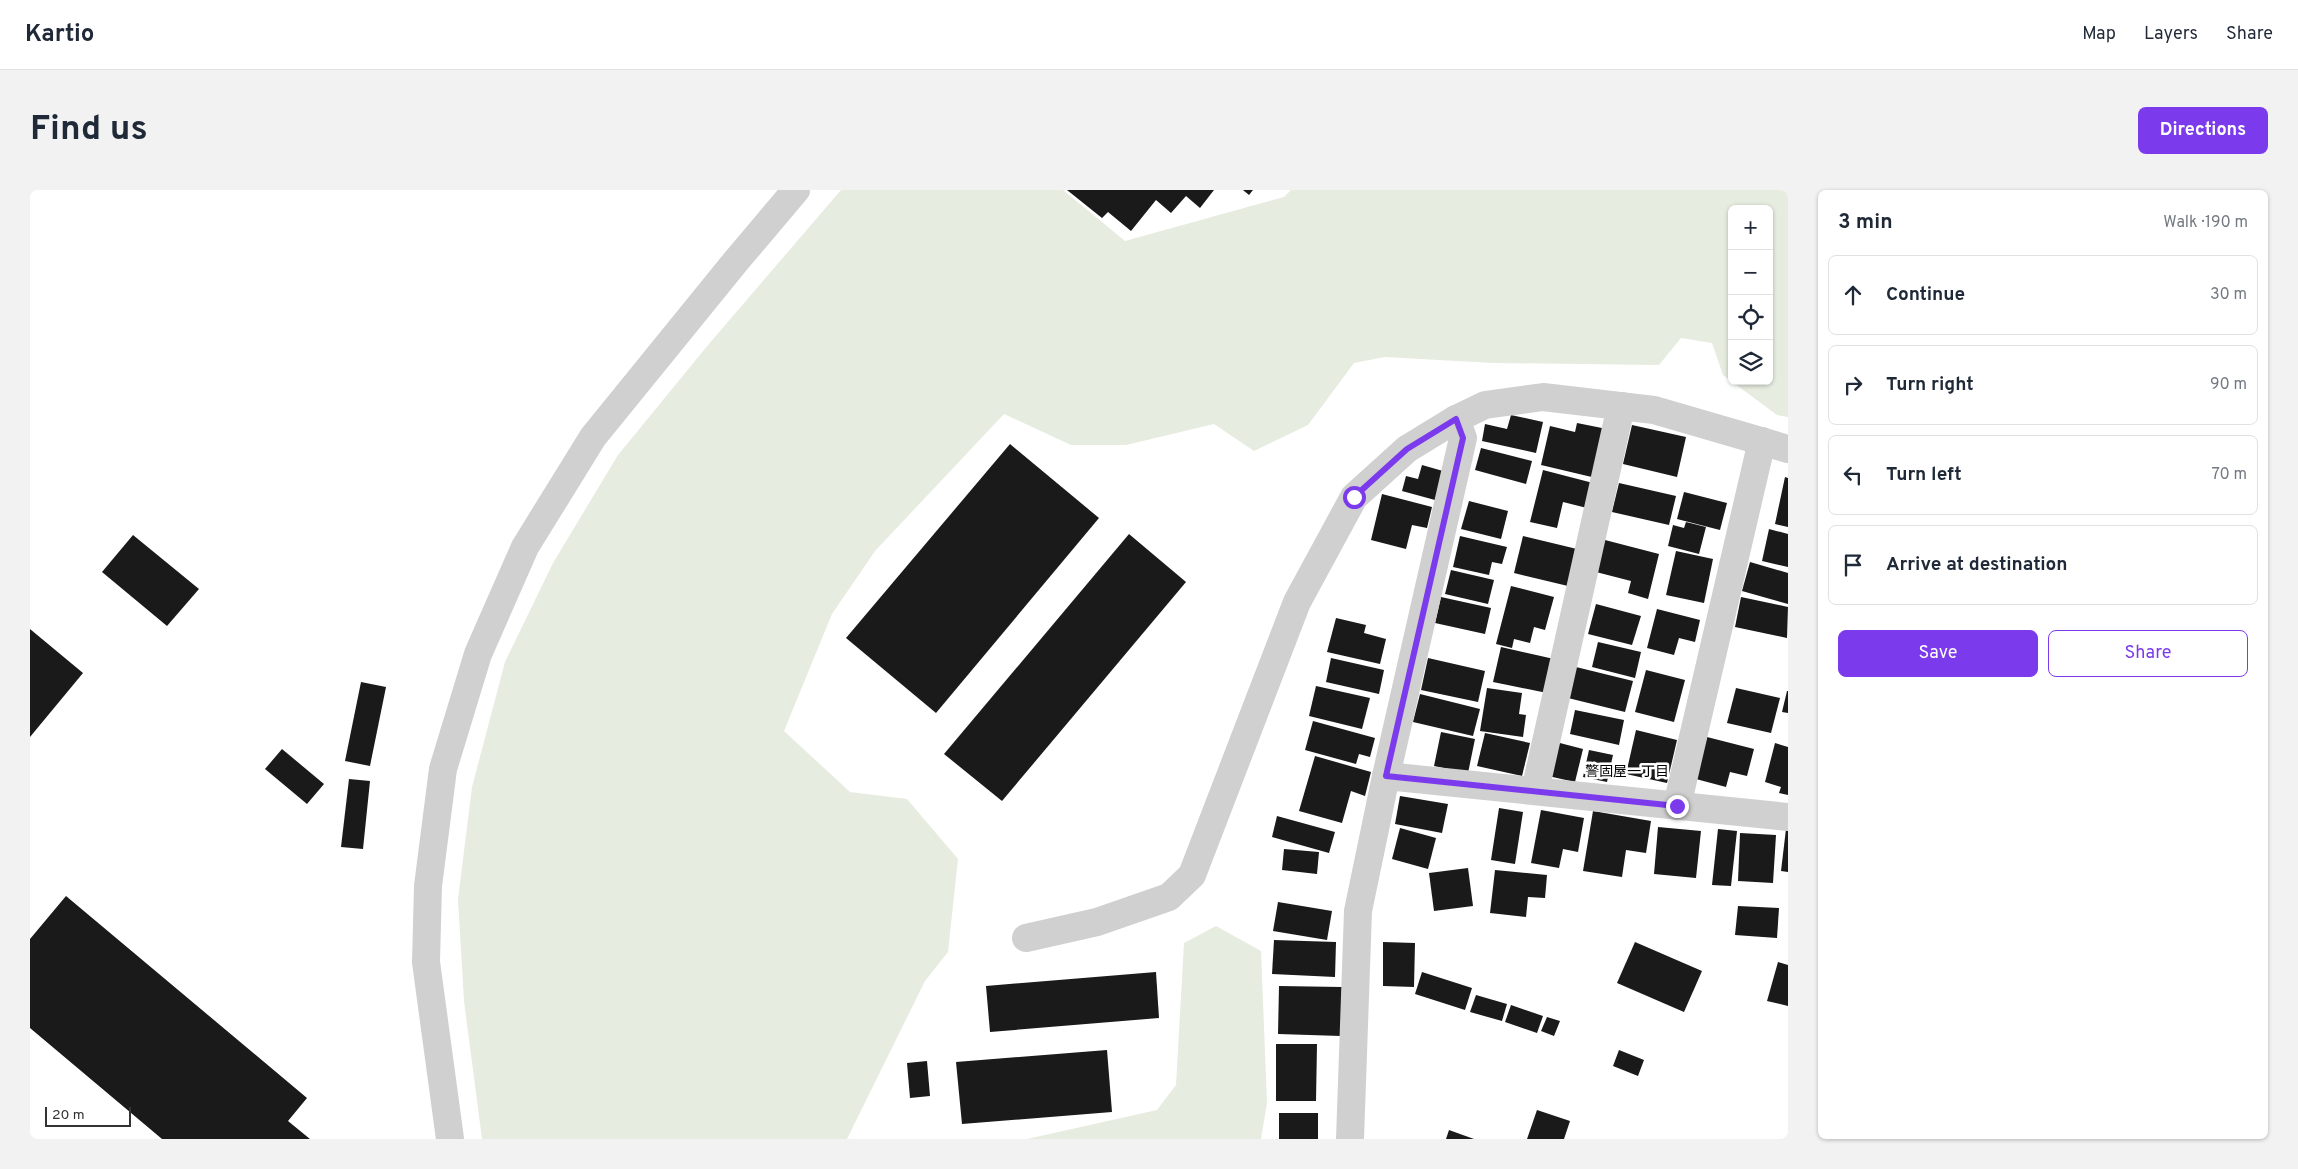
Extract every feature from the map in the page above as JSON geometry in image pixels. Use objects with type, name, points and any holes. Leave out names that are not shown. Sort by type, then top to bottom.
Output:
[{"type":"street","points":[[450,1139],[426,962],[428,886],[443,769],[478,654],[525,547],[593,436],[796,190]]},
{"type":"street","points":[[1026,938],[1097,922],[1169,898],[1192,874],[1297,602],[1354,497],[1407,449],[1456,419],[1486,406],[1544,397],[1654,410],[1788,449]]},
{"type":"street","points":[[1535,791],[1620,406]]},
{"type":"street","points":[[1350,1139],[1358,911],[1386,776],[1463,438],[1456,419]]},
{"type":"street","points":[[1677,806],[1762,441]]},
{"type":"street","points":[[1386,776],[1788,818]]},
{"type":"shaded area","points":[[841,190],[1063,190],[1125,241],[1284,197],[1291,190],[1788,190],[1788,417],[1777,415],[1736,385],[1773,385],[1773,205],[1728,205],[1728,379],[1723,375],[1712,343],[1681,338],[1659,365],[1493,363],[1385,357],[1354,363],[1308,425],[1254,451],[1214,424],[1126,445],[1071,445],[1004,414],[875,551],[832,614],[784,731],[850,792],[907,799],[958,859],[948,952],[925,981],[847,1139],[482,1139],[464,1001],[458,899],[472,787],[505,662],[553,563],[618,455],[708,345]]},
{"type":"shaded area","points":[[1216,926],[1261,951],[1267,1103],[1261,1139],[1027,1139],[1157,1110],[1176,1085],[1184,943]]},
{"type":"building","points":[[1067,190],[1214,190],[1200,208],[1186,196],[1171,213],[1156,200],[1131,231],[1108,212],[1102,218]]},
{"type":"building","points":[[1243,190],[1253,190],[1249,195]]},
{"type":"building","points":[[1511,415],[1543,422],[1536,453],[1482,441],[1485,424],[1507,429]]},
{"type":"building","points":[[1577,423],[1607,429],[1596,478],[1541,465],[1550,426],[1575,432]]},
{"type":"building","points":[[1632,425],[1686,437],[1677,477],[1623,464]]},
{"type":"building","points":[[1010,444],[1099,518],[936,713],[846,638]]},
{"type":"building","points":[[1481,448],[1532,461],[1526,484],[1475,470]]},
{"type":"building","points":[[1422,465],[1443,471],[1435,500],[1402,491],[1406,476],[1418,479]]},
{"type":"building","points":[[1543,470],[1593,483],[1587,508],[1563,502],[1557,528],[1530,522]]},
{"type":"building","points":[[1785,477],[1788,478],[1788,527],[1775,524]]},
{"type":"building","points":[[1619,483],[1676,496],[1669,525],[1612,512]]},
{"type":"building","points":[[1684,492],[1727,503],[1720,530],[1677,519]]},
{"type":"building","points":[[1382,494],[1432,507],[1427,528],[1412,525],[1406,549],[1371,540]]},
{"type":"building","points":[[1469,501],[1508,511],[1501,539],[1461,529]]},
{"type":"building","points":[[1686,522],[1706,527],[1699,554],[1668,546],[1673,525],[1684,528]]},
{"type":"building","points":[[1769,529],[1788,534],[1788,567],[1762,561]]},
{"type":"building","points":[[1129,534],[1186,582],[1002,801],[944,754]]},
{"type":"building","points":[[133,535],[199,589],[167,626],[102,572]]},
{"type":"building","points":[[1460,536],[1507,547],[1502,564],[1492,562],[1489,575],[1453,567]]},
{"type":"building","points":[[1523,536],[1577,549],[1568,586],[1514,573]]},
{"type":"building","points":[[1605,540],[1659,554],[1648,599],[1628,593],[1631,581],[1596,572]]},
{"type":"building","points":[[1676,551],[1713,559],[1704,603],[1666,595]]},
{"type":"building","points":[[1750,562],[1788,573],[1788,604],[1742,591]]},
{"type":"building","points":[[1451,570],[1494,580],[1488,604],[1445,594]]},
{"type":"building","points":[[1511,586],[1554,597],[1545,630],[1534,627],[1530,643],[1514,639],[1512,648],[1496,644]]},
{"type":"building","points":[[1441,597],[1491,608],[1485,634],[1435,623]]},
{"type":"building","points":[[1741,597],[1788,607],[1787,638],[1735,627]]},
{"type":"building","points":[[1596,604],[1641,616],[1632,645],[1588,634]]},
{"type":"building","points":[[1657,609],[1700,620],[1695,642],[1679,638],[1674,655],[1647,648]]},
{"type":"building","points":[[1336,618],[1366,625],[1364,633],[1386,639],[1380,664],[1327,652]]},
{"type":"building","points":[[30,629],[83,673],[30,737]]},
{"type":"building","points":[[1598,642],[1641,652],[1635,678],[1592,667]]},
{"type":"building","points":[[1501,647],[1554,659],[1547,693],[1493,682]]},
{"type":"building","points":[[1331,658],[1384,670],[1379,694],[1326,682]]},
{"type":"building","points":[[1428,658],[1485,671],[1478,702],[1421,690]]},
{"type":"building","points":[[1576,667],[1633,681],[1625,712],[1568,698]]},
{"type":"building","points":[[1646,670],[1685,680],[1674,722],[1635,712]]},
{"type":"building","points":[[361,682],[386,687],[370,766],[345,761]]},
{"type":"building","points":[[1316,686],[1370,698],[1362,729],[1309,716]]},
{"type":"building","points":[[1487,688],[1522,693],[1519,714],[1526,715],[1523,737],[1480,731]]},
{"type":"building","points":[[1736,688],[1780,698],[1771,733],[1727,723]]},
{"type":"building","points":[[1788,691],[1788,713],[1782,712]]},
{"type":"building","points":[[1420,694],[1480,709],[1473,736],[1413,722]]},
{"type":"building","points":[[1575,710],[1624,720],[1619,745],[1570,734]]},
{"type":"building","points":[[1313,721],[1375,738],[1370,757],[1359,754],[1356,764],[1305,750]]},
{"type":"building","points":[[1636,730],[1677,740],[1667,783],[1626,774]]},
{"type":"building","points":[[1441,732],[1475,739],[1468,773],[1434,766]]},
{"type":"building","points":[[1485,733],[1530,743],[1522,776],[1477,766]]},
{"type":"building","points":[[1707,737],[1754,749],[1747,776],[1730,772],[1726,787],[1696,779]]},
{"type":"building","points":[[1556,742],[1583,749],[1575,782],[1548,776]]},
{"type":"building","points":[[1775,743],[1788,747],[1788,795],[1779,793],[1781,787],[1765,782]]},
{"type":"building","points":[[282,749],[324,784],[307,804],[265,769]]},
{"type":"building","points":[[1589,750],[1613,755],[1607,782],[1583,777]]},
{"type":"building","points":[[1315,756],[1371,772],[1365,796],[1351,791],[1342,823],[1299,811]]},
{"type":"building","points":[[349,779],[370,781],[363,849],[341,847]]},
{"type":"building","points":[[1400,796],[1448,804],[1442,833],[1395,824]]},
{"type":"building","points":[[1499,808],[1523,812],[1515,864],[1491,860]]},
{"type":"building","points":[[1541,810],[1584,818],[1578,852],[1563,849],[1559,868],[1531,863]]},
{"type":"building","points":[[1593,811],[1651,821],[1646,853],[1626,850],[1622,877],[1583,871]]},
{"type":"building","points":[[1277,816],[1335,832],[1329,853],[1272,837]]},
{"type":"building","points":[[1658,827],[1701,831],[1696,878],[1654,874]]},
{"type":"building","points":[[1400,828],[1436,838],[1428,869],[1392,859]]},
{"type":"building","points":[[1718,829],[1737,831],[1731,886],[1712,885]]},
{"type":"building","points":[[1786,829],[1788,829],[1788,872],[1781,871]]},
{"type":"building","points":[[1740,833],[1776,835],[1773,883],[1738,881]]},
{"type":"building","points":[[1284,849],[1319,852],[1317,874],[1282,870]]},
{"type":"building","points":[[1468,868],[1473,906],[1434,911],[1429,873]]},
{"type":"building","points":[[1495,870],[1547,875],[1545,898],[1528,897],[1526,917],[1490,913]]},
{"type":"building","points":[[66,896],[307,1098],[288,1121],[310,1139],[162,1139],[30,1028],[30,939]]},
{"type":"building","points":[[1278,902],[1332,911],[1327,940],[1273,931]]},
{"type":"building","points":[[1738,906],[1779,908],[1777,938],[1735,935]]},
{"type":"building","points":[[1274,940],[1336,942],[1335,977],[1272,974]]},
{"type":"building","points":[[1383,942],[1415,943],[1414,987],[1383,986]]},
{"type":"building","points":[[1635,942],[1702,971],[1684,1012],[1617,983]]},
{"type":"building","points":[[1778,962],[1788,965],[1788,1006],[1767,1001]]},
{"type":"building","points":[[1156,972],[1159,1018],[990,1032],[986,986]]},
{"type":"building","points":[[1422,972],[1472,988],[1465,1010],[1415,994]]},
{"type":"building","points":[[1279,986],[1342,987],[1341,1036],[1278,1034]]},
{"type":"building","points":[[1476,995],[1507,1004],[1502,1021],[1470,1012]]},
{"type":"building","points":[[1511,1005],[1543,1016],[1537,1033],[1505,1022]]},
{"type":"building","points":[[1547,1017],[1560,1021],[1554,1036],[1541,1031]]},
{"type":"building","points":[[1276,1044],[1317,1044],[1316,1101],[1276,1101]]},
{"type":"building","points":[[1107,1050],[1112,1112],[962,1124],[956,1062]]},
{"type":"building","points":[[1619,1050],[1644,1060],[1638,1076],[1613,1066]]},
{"type":"building","points":[[927,1061],[930,1096],[910,1098],[907,1063]]},
{"type":"building","points":[[1537,1110],[1570,1121],[1564,1139],[1527,1139]]},
{"type":"building","points":[[1279,1113],[1318,1113],[1318,1139],[1279,1139]]},
{"type":"building","points":[[1449,1130],[1474,1139],[1446,1139]]},
{"type":"district","name":"警固屋一丁目","points":[[1627,771]]},
{"type":"route","points":[[1354,497],[1407,449],[1456,419],[1463,438],[1386,776],[1677,806]]}]
